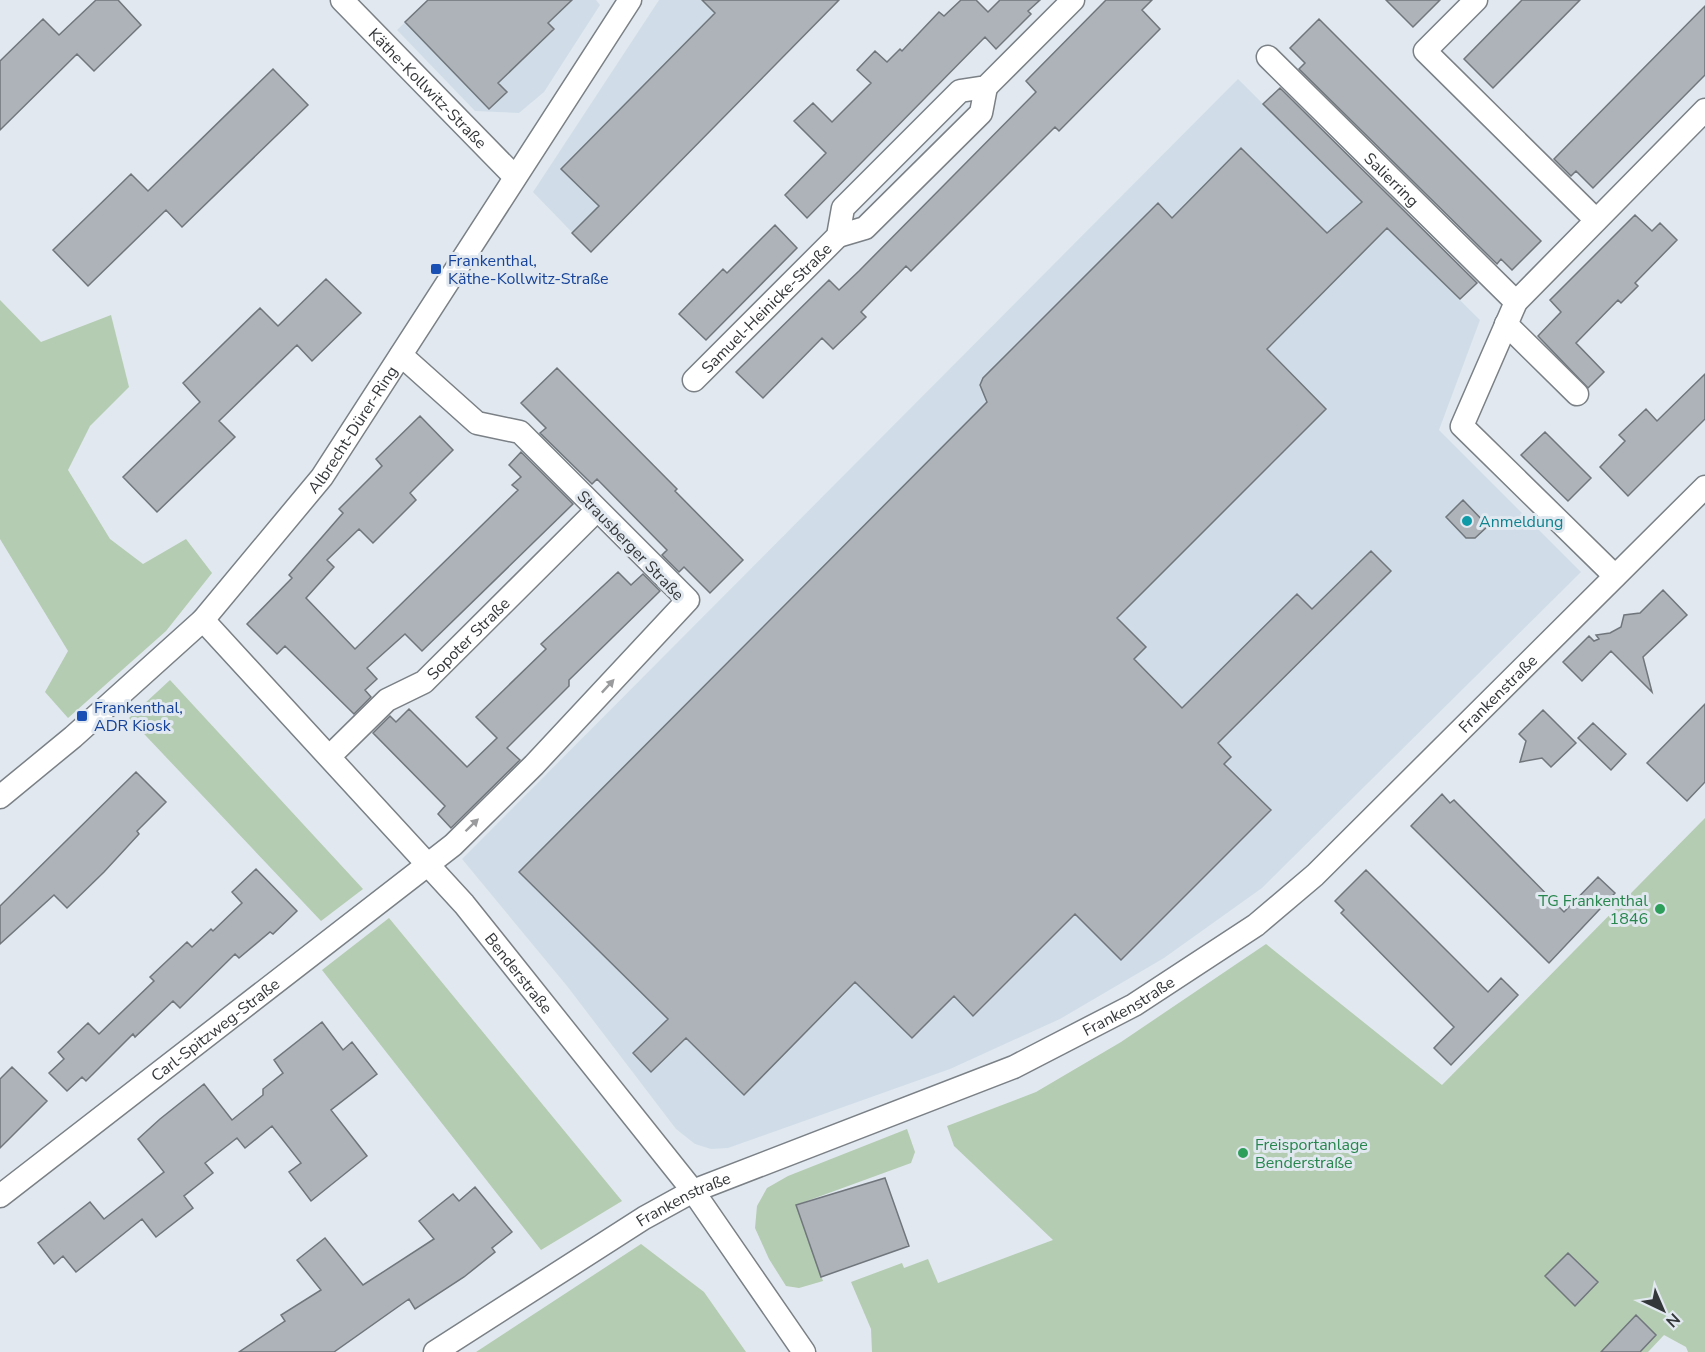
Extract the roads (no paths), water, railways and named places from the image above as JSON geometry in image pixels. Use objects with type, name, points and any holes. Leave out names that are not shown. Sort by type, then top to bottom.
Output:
[{"type":"street","name":"Käthe-Kollwitz-Straße","points":[[342,0],[515,177]]},
{"type":"street","name":"Albrecht-Dürer-Ring","points":[[0,797],[74,737],[203,620],[322,477],[630,0]]},
{"type":"street","points":[[986,87],[1073,0]]},
{"type":"street","points":[[1476,0],[1425,51],[1596,220]]},
{"type":"street","name":"Salierring","points":[[1268,57],[1516,302]]},
{"type":"street","name":"Samuel-Heinicke-Straße","points":[[694,380],[838,237],[865,228],[981,113],[986,87],[960,91],[843,208],[838,237]]},
{"type":"street","points":[[1615,576],[1462,426],[1516,302],[1705,110]]},
{"type":"street","points":[[1506,324],[1577,394]]},
{"type":"street","name":"Strausberger Straße","points":[[401,355],[477,423],[520,432],[688,600],[534,765],[453,845],[429,864]]},
{"type":"street","name":"Frankenstraße","points":[[435,1352],[644,1218],[693,1191],[1014,1067],[1134,1005],[1256,925],[1322,868],[1705,487]]},
{"type":"street","name":"Sopoter Straße","points":[[330,756],[387,700],[424,682],[597,510]]},
{"type":"street","name":"Benderstraße","points":[[203,620],[429,864],[473,916],[693,1191],[804,1352]]},
{"type":"street","name":"Carl-Spitzweg-Straße","points":[[0,1196],[429,864]]},
{"type":"place","name":"Frankenthal, Käthe-Kollwitz-Straße","points":[[436,269]]},
{"type":"place","name":"Anmeldung","points":[[1467,521]]},
{"type":"place","name":"Frankenthal, ADR Kiosk","points":[[82,716]]},
{"type":"place","name":"TG Frankenthal 1846","points":[[1660,909]]},
{"type":"place","name":"Freisportanlage Benderstraße","points":[[1243,1153]]}]
